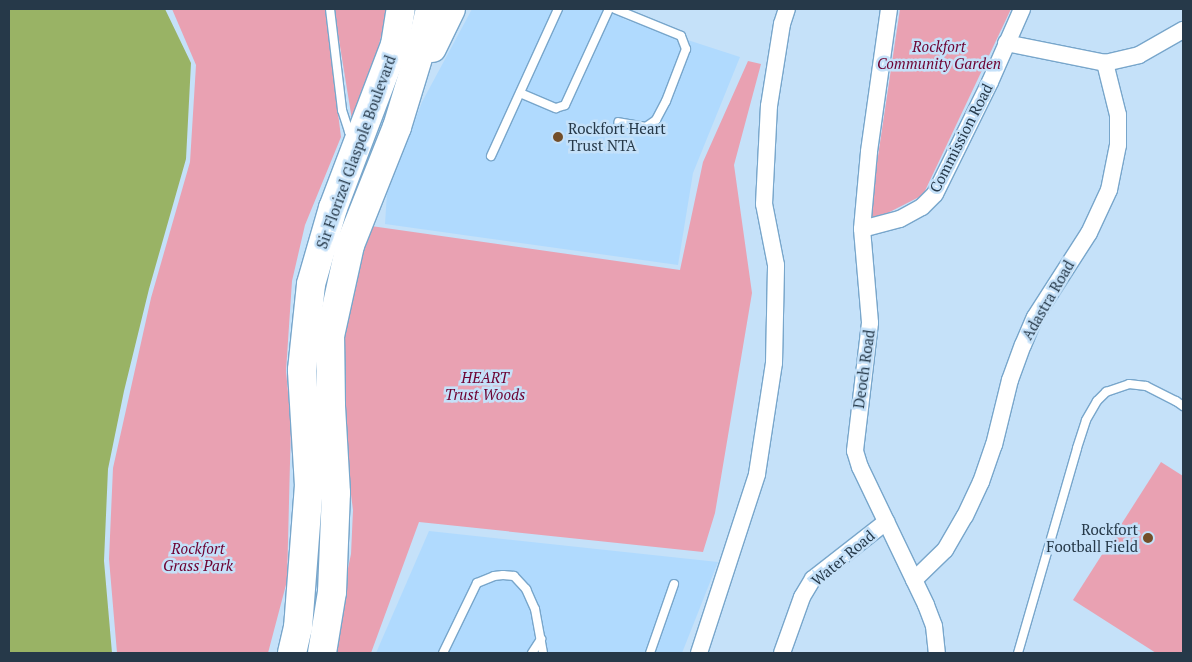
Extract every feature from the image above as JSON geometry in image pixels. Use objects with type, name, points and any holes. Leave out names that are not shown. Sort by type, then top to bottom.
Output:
[{"type":"highway","name":"Sir Florizel Glaspole Boulevard","points":[[292,653],[298,628],[309,486],[302,370],[311,284],[332,208],[358,146],[395,45],[401,9]]},
{"type":"highway","name":"Sir Florizel Glaspole Boulevard","points":[[322,653],[332,592],[336,493],[331,405],[330,336],[350,245],[397,127],[421,48],[430,9]]},
{"type":"highway","points":[[397,127],[451,9]]},
{"type":"street","points":[[699,653],[757,474],[774,364],[776,265],[764,204],[769,106],[782,24],[787,9]]},
{"type":"street","name":"Deoch Road","points":[[889,9],[869,152],[862,229],[870,323],[855,451],[934,626],[937,653]]},
{"type":"street","name":"Commission Road","points":[[862,229],[900,219],[922,207],[934,194],[990,82],[1022,9]]},
{"type":"street","points":[[1006,44],[1105,62],[1139,55],[1183,30]]},
{"type":"street","name":"Adastra Road","points":[[914,580],[945,550],[966,516],[994,445],[1010,380],[1022,345],[1035,317],[1088,233],[1110,190],[1118,145],[1118,115],[1105,62]]},
{"type":"street","name":"Water Road","points":[[782,653],[802,598],[813,579],[886,522]]},
{"type":"lane","points":[[330,9],[342,110],[349,132],[358,146]]},
{"type":"lane","points":[[491,156],[558,9]]},
{"type":"lane","points":[[520,93],[556,108],[564,105],[609,9]]},
{"type":"lane","points":[[615,9],[681,36],[686,48],[666,101],[656,120],[646,126],[618,122]]},
{"type":"lane","points":[[1018,653],[1077,448],[1086,420],[1097,401],[1106,392],[1129,384],[1146,386],[1176,400],[1183,406]]},
{"type":"lane","points":[[443,653],[472,591],[477,584],[494,576],[514,576],[521,582],[535,609],[543,653]]},
{"type":"lane","points":[[650,653],[674,584]]},
{"type":"lane","points":[[532,653],[541,639]]},
{"type":"shaded area","points":[[9,9],[165,9],[191,63],[186,159],[149,289],[124,391],[108,469],[104,561],[112,653],[9,653]]},
{"type":"shaded area","name":"Rockfort Heart Trust NTA","points":[[472,9],[626,9],[623,19],[740,57],[693,173],[678,265],[385,224],[387,193],[422,102]]},
{"type":"shaded area","points":[[429,531],[718,562],[682,653],[376,653]]},
{"type":"green space","name":"Rockfort Grass Park","points":[[172,9],[325,9],[341,137],[305,225],[292,281],[286,371],[291,424],[287,581],[268,653],[117,653],[109,559],[113,468],[151,298],[190,162],[196,65]]},
{"type":"green space","points":[[334,9],[388,9],[371,76],[352,120]]},
{"type":"green space","name":"Rockfort Community Garden","points":[[900,9],[1011,9],[923,195],[868,223]]},
{"type":"green space","name":"HEART Trust Woods","points":[[748,61],[761,64],[734,165],[752,293],[715,513],[703,552],[419,522],[371,653],[330,653],[351,554],[353,510],[340,410],[340,321],[371,226],[680,270],[703,162]]},
{"type":"green space","name":"Rockfort Football Field","points":[[1161,462],[1183,476],[1183,653],[1156,653],[1073,600]]},
{"type":"place","name":"Rockfort Heart Trust NTA","points":[[558,137]]},
{"type":"place","name":"Rockfort Football Field","points":[[1148,538]]}]
